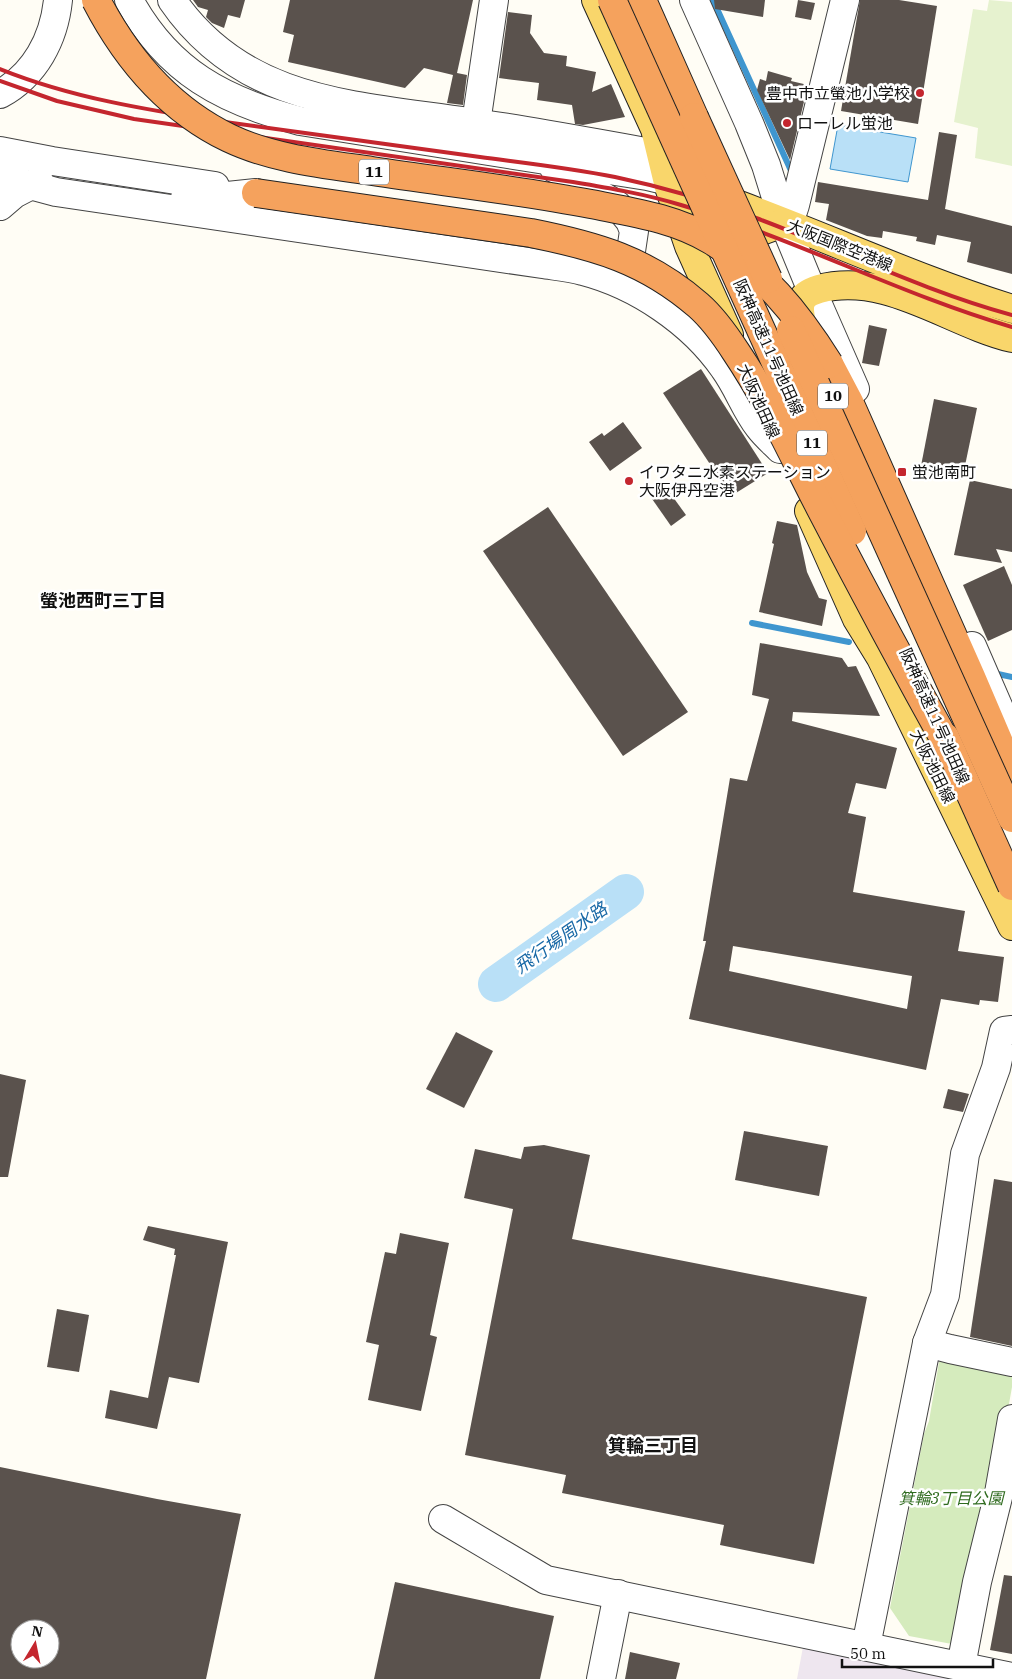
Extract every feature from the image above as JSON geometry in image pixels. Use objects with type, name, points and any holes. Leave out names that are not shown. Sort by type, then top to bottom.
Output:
[{"type":"highway","name":"11","points":[[96,0],[121,42],[153,83],[186,112],[229,138],[260,150],[290,158],[572,201],[657,218],[711,240],[758,273],[786,302],[808,330],[845,394],[1012,773]]},
{"type":"highway","name":"阪神高速11号池田線","points":[[612,0],[1012,886]]},
{"type":"highway","name":"11","points":[[642,0],[694,117]]},
{"type":"highway","name":"阪神高速11号池田線","points":[[651,0],[694,117],[1012,818]]},
{"type":"highway","name":"11","points":[[256,193],[565,240],[624,258],[652,271],[699,306],[722,331],[762,393],[874,613],[952,753]]},
{"type":"main road","name":"大阪池田線","points":[[596,0],[655,129],[668,181],[689,246],[780,449],[857,619],[881,658],[1012,926]]},
{"type":"main road","name":"10","points":[[656,0],[765,221],[804,332],[1012,790]]},
{"type":"main road","name":"大阪国際空港線","points":[[668,181],[765,221],[1012,309]]},
{"type":"main road","points":[[765,221],[733,248],[732,265],[738,284],[773,362],[838,524],[861,595],[862,603],[857,619]]},
{"type":"main road","name":"大阪国際空港線","points":[[812,291],[842,285],[882,289],[989,332],[1012,338]]},
{"type":"main road","points":[[804,332],[800,311],[801,303],[804,297],[812,291]]},
{"type":"street","points":[[0,94],[8,90],[26,74],[42,53],[53,30],[58,0]]},
{"type":"street","points":[[129,0],[156,40],[170,56],[204,83],[242,103],[300,121],[487,133],[661,152]]},
{"type":"street","points":[[172,0],[193,28],[213,48],[248,71],[303,94],[487,133],[574,178],[617,205],[630,221],[634,231],[630,258],[634,265],[628,289]]},
{"type":"street","points":[[487,133],[494,0]]},
{"type":"street","points":[[694,0],[766,165],[765,221],[812,291],[1004,694],[1012,738]]},
{"type":"street","points":[[765,221],[793,211],[796,204],[845,0]]},
{"type":"street","points":[[0,151],[256,193]]},
{"type":"street","points":[[533,158],[668,181]]},
{"type":"street","points":[[0,177],[56,192],[542,264],[592,274],[657,304],[706,344],[736,387],[760,428],[780,449]]},
{"type":"street","points":[[0,206],[14,194],[49,178],[200,199],[256,193]]},
{"type":"street","points":[[592,274],[630,258]]},
{"type":"street","points":[[866,1646],[927,1343],[945,1295],[965,1154],[996,1068],[1004,1031],[1012,1030]]},
{"type":"street","points":[[927,1343],[1012,1362]]},
{"type":"street","points":[[961,1666],[977,1582],[999,1492],[1012,1419]]},
{"type":"street","points":[[443,1519],[546,1580],[1012,1677]]},
{"type":"street","points":[[602,1679],[618,1594]]},
{"type":"shaded area","points":[[803,1647],[950,1679],[797,1679]]},
{"type":"green space","points":[[989,0],[1012,2],[1012,166],[975,158],[978,128],[954,122],[973,9],[987,11]]},
{"type":"green space","name":"箕輪3丁目公園","points":[[947,1357],[1012,1374],[1012,1387],[990,1510],[952,1644],[909,1636],[890,1608],[924,1434],[929,1421],[939,1362]]},
{"type":"water","points":[[838,125],[916,138],[908,182],[830,169]]},
{"type":"building","points":[[193,0],[245,0],[240,18],[228,15],[224,28],[212,23],[206,17],[208,10],[198,7]]},
{"type":"building","points":[[290,0],[473,0],[457,73],[467,75],[463,105],[447,103],[453,75],[424,68],[405,88],[288,62],[294,35],[283,32]]},
{"type":"building","points":[[714,0],[765,0],[763,17],[715,9]]},
{"type":"building","points":[[798,0],[815,3],[811,20],[795,17]]},
{"type":"building","points":[[860,0],[899,0],[937,6],[918,124],[841,111]]},
{"type":"building","points":[[508,12],[532,15],[530,33],[544,53],[567,56],[566,66],[596,72],[592,92],[611,84],[625,117],[583,125],[575,124],[572,105],[537,100],[539,83],[499,78]]},
{"type":"building","name":"ローレル蛍池","points":[[768,71],[792,78],[791,81],[808,85],[790,160],[757,90],[760,79],[766,81]]},
{"type":"building","points":[[939,132],[957,135],[945,209],[1012,226],[1012,274],[967,262],[971,242],[937,235],[935,245],[916,241],[917,237],[883,231],[882,238],[867,236],[826,220],[829,204],[815,202],[818,182],[928,200]]},
{"type":"building","points":[[869,325],[887,329],[879,366],[862,363]]},
{"type":"building","points":[[701,369],[768,473],[731,496],[663,393]]},
{"type":"building","points":[[934,399],[977,408],[962,480],[920,471]]},
{"type":"building","points":[[623,422],[642,448],[610,471],[589,442],[602,433],[604,436]]},
{"type":"building","points":[[970,480],[1012,489],[1012,552],[996,549],[1002,563],[954,555]]},
{"type":"building","points":[[665,486],[686,515],[671,526],[650,496]]},
{"type":"building","points":[[548,507],[688,712],[623,756],[483,551]]},
{"type":"building","points":[[777,521],[797,525],[807,572],[819,598],[827,600],[822,626],[759,612],[774,544],[772,543]]},
{"type":"building","points":[[1004,566],[1012,585],[1012,630],[988,641],[963,585]]},
{"type":"building","points":[[760,643],[842,658],[848,667],[856,666],[880,716],[793,712],[792,721],[897,748],[886,789],[856,783],[848,813],[866,817],[853,892],[965,911],[958,951],[1004,957],[998,1002],[980,1000],[979,1005],[941,999],[926,1070],[689,1019],[706,941],[703,941],[730,778],[747,781],[769,699],[752,695]],"holes":[[[733,946],[912,976],[907,1009],[729,971]]]},
{"type":"building","points":[[456,1032],[493,1051],[464,1108],[426,1089]]},
{"type":"building","points":[[0,1074],[26,1080],[8,1177],[0,1177]]},
{"type":"building","points":[[948,1089],[969,1094],[963,1112],[943,1108]]},
{"type":"building","points":[[744,1131],[828,1146],[819,1196],[735,1180]]},
{"type":"building","points":[[544,1145],[590,1155],[572,1239],[867,1297],[814,1564],[720,1545],[724,1525],[562,1493],[566,1475],[465,1455],[513,1209],[464,1198],[475,1149],[521,1159],[524,1147]]},
{"type":"building","points":[[994,1179],[1012,1182],[1012,1346],[970,1337]]},
{"type":"building","points":[[148,1226],[228,1242],[199,1383],[169,1377],[157,1429],[105,1418],[110,1390],[148,1398],[176,1255],[174,1255],[175,1249],[143,1240]]},
{"type":"building","points":[[400,1233],[449,1243],[430,1335],[437,1337],[421,1411],[368,1400],[379,1345],[366,1342],[385,1252],[396,1254]]},
{"type":"building","points":[[57,1309],[89,1315],[79,1372],[47,1367]]},
{"type":"building","points":[[0,1467],[241,1514],[206,1679],[0,1679]]},
{"type":"building","points":[[1004,1575],[1012,1576],[1012,1654],[990,1650]]},
{"type":"building","points":[[395,1582],[554,1616],[540,1679],[374,1679]]},
{"type":"building","points":[[630,1652],[680,1663],[676,1679],[625,1679]]},
{"type":"waterway","points":[[713,0],[793,175]]},
{"type":"waterway","points":[[752,623],[849,642]]},
{"type":"waterway","points":[[998,674],[1012,677]]},
{"type":"waterway","name":"飛行場周水路","points":[[496,984],[626,892]]},
{"type":"railway","points":[[0,69],[55,88],[167,113],[565,168],[651,185],[739,212],[915,282],[1012,315]]},
{"type":"railway","points":[[0,81],[57,101],[134,119],[573,182],[654,198],[723,218],[928,299],[1012,327]]},
{"type":"place","name":"豊中市立螢池小学校","points":[[920,93]]},
{"type":"place","name":"ローレル蛍池","points":[[787,123]]},
{"type":"place","name":"蛍池南町","points":[[902,472]]},
{"type":"place","name":"イワタニ水素ステーション 大阪伊丹空港","points":[[629,481]]},
{"type":"district","name":"螢池西町三丁目","points":[[103,601]]},
{"type":"district","name":"箕輪三丁目","points":[[653,1446]]}]
